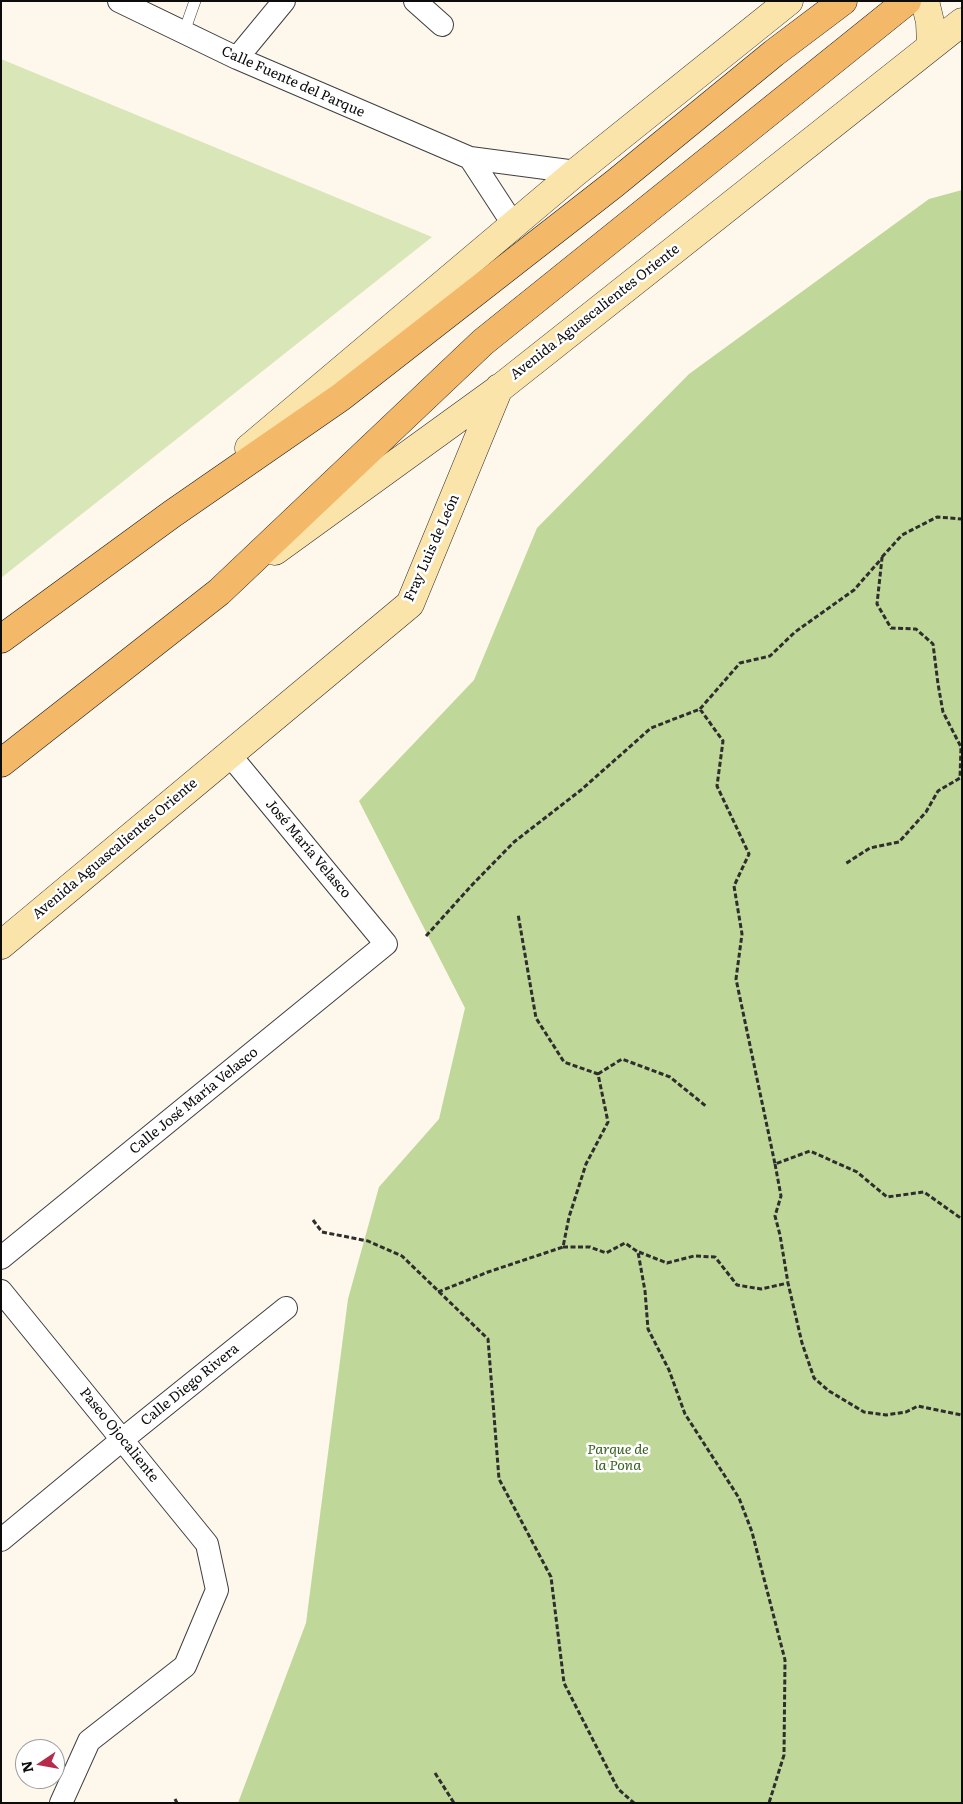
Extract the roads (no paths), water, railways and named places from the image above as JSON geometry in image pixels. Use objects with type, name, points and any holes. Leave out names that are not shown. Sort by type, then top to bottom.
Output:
[{"type":"main road","points":[[1,638],[172,514],[341,397],[614,184],[774,53],[843,1]]},
{"type":"main road","name":"Avenida Aguascalientes Oriente","points":[[1,763],[219,592],[483,342],[907,1]]},
{"type":"street","name":"Calle Fuente del Parque","points":[[120,1],[237,58],[470,158],[576,172]]},
{"type":"street","points":[[237,58],[284,1]]},
{"type":"street","points":[[415,1],[442,25]]},
{"type":"street","points":[[172,514],[513,224],[789,1]]},
{"type":"street","points":[[924,1],[930,22],[931,46]]},
{"type":"street","name":"Avenida Aguascalientes Oriente","points":[[219,592],[500,388],[962,22]]},
{"type":"street","points":[[908,64],[962,48]]},
{"type":"street","points":[[470,158],[513,224]]},
{"type":"street","name":"Fray Luis de León","points":[[229,754],[410,604],[500,388]]},
{"type":"street","name":"Avenida Aguascalientes Oriente","points":[[1,945],[229,754]]},
{"type":"street","name":"José María Velasco","points":[[229,754],[386,944]]},
{"type":"street","name":"Calle José María Velasco","points":[[1,1258],[386,944]]},
{"type":"street","name":"Paseo Ojocaliente","points":[[1,1291],[207,1544],[217,1590],[185,1666],[89,1741],[60,1803]]},
{"type":"street","name":"Calle Diego Rivera","points":[[1,1540],[286,1308]]},
{"type":"lane","points":[[184,32],[195,1]]},
{"type":"park label","name":"Parque de la Pona","points":[[618,1458]]}]
